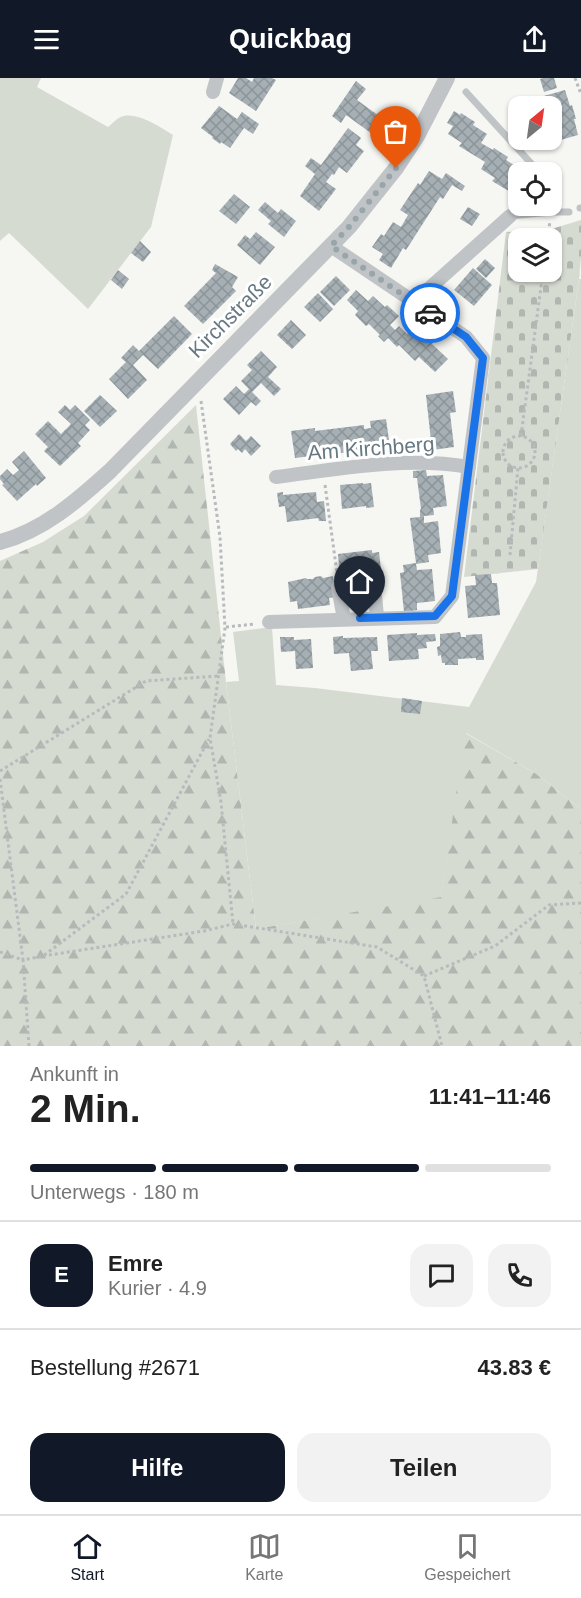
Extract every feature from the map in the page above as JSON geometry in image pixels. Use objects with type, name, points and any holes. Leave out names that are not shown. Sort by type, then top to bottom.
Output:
[{"type":"street","points":[[213,92],[217,78]]},
{"type":"street","name":"Kirchstraße","points":[[0,542],[35,528],[80,498],[110,471],[331,246],[396,168],[417,136],[447,78]]},
{"type":"street","points":[[414,302],[510,216]]},
{"type":"street","points":[[268,622],[435,616],[452,596],[483,358],[466,337],[331,246]]},
{"type":"street","name":"Am Kirchberg","points":[[276,477],[384,464],[448,463],[469,466]]},
{"type":"street","points":[[344,619],[338,587],[374,584],[377,617]]},
{"type":"lane","points":[[466,92],[529,162]]},
{"type":"lane","points":[[562,212],[569,212]]},
{"type":"path","points":[[575,78],[581,94]]},
{"type":"path","points":[[521,436],[542,282]]},
{"type":"path","points":[[198,380],[220,537],[225,628],[210,738],[221,802],[233,924]]},
{"type":"path","points":[[521,436],[531,441],[536,453],[530,465],[518,468],[507,462],[503,451],[511,438],[521,436]]},
{"type":"path","points":[[510,555],[518,468]]},
{"type":"path","points":[[323,471],[338,587]]},
{"type":"path","points":[[225,628],[268,622]]},
{"type":"path","points":[[0,771],[146,681],[218,676]]},
{"type":"path","points":[[43,956],[126,894],[210,738]]},
{"type":"path","points":[[0,779],[23,960],[29,1046]]},
{"type":"path","points":[[424,976],[495,946],[549,905],[581,903]]},
{"type":"path","points":[[0,952],[23,960],[204,931],[233,924],[377,947],[424,976],[442,1046]]},
{"type":"green space","points":[[0,78],[41,78],[37,87],[108,127],[124,116],[130,116],[149,121],[173,135],[151,227],[88,309],[9,233],[0,241]]},
{"type":"green space","points":[[581,220],[579,279],[538,569],[464,577],[506,232],[508,232],[508,282],[562,282],[562,228],[555,228]]},
{"type":"green space","points":[[579,279],[581,279],[581,809],[535,773],[466,733],[441,898],[256,929],[226,682],[239,681],[233,632],[272,627],[276,685],[469,707],[536,582]]},
{"type":"green space","points":[[196,405],[256,929],[441,897],[465,733],[535,773],[581,809],[581,1046],[0,1046],[0,561],[43,542],[84,516]]},
{"type":"building","points":[[238,78],[246,78],[252,82],[254,78],[276,80],[256,111],[229,93]]},
{"type":"building","points":[[554,78],[557,88],[544,92],[540,79]]},
{"type":"building","points":[[356,81],[366,89],[357,100],[386,121],[375,136],[346,115],[341,123],[332,116]]},
{"type":"building","points":[[565,90],[570,106],[572,105],[578,135],[562,140],[562,96],[544,96]]},
{"type":"building","points":[[219,106],[237,119],[242,112],[259,124],[253,134],[244,128],[230,148],[212,138],[201,128]]},
{"type":"building","points":[[454,111],[460,115],[461,113],[487,134],[481,143],[508,157],[506,160],[509,162],[508,191],[492,181],[495,178],[481,169],[485,162],[459,146],[462,143],[448,134],[453,126],[447,123]]},
{"type":"building","points":[[348,128],[361,138],[356,145],[364,151],[347,173],[339,167],[326,182],[336,189],[319,211],[300,196],[315,174],[305,166],[311,158],[321,165]]},
{"type":"building","points":[[429,171],[442,179],[446,173],[465,186],[462,191],[452,185],[443,199],[440,197],[406,250],[403,248],[391,268],[379,260],[383,254],[372,247],[381,234],[384,236],[393,222],[401,227],[408,215],[400,210]]},
{"type":"building","points":[[234,194],[250,207],[236,224],[219,211]]},
{"type":"building","points":[[265,202],[278,213],[281,209],[296,221],[284,237],[268,224],[271,221],[258,210]]},
{"type":"building","points":[[468,207],[480,214],[472,226],[460,219]]},
{"type":"building","points":[[256,232],[275,247],[260,265],[237,245],[245,235],[250,239]]},
{"type":"building","points":[[140,241],[151,252],[143,262],[131,253]]},
{"type":"building","points":[[485,259],[495,268],[486,278],[476,269]]},
{"type":"building","points":[[215,264],[238,277],[232,287],[236,291],[203,324],[184,306],[216,273],[212,270]]},
{"type":"building","points":[[473,268],[492,285],[474,306],[454,290]]},
{"type":"building","points":[[118,270],[129,279],[122,289],[111,280]]},
{"type":"building","points":[[336,276],[350,290],[334,306],[320,292]]},
{"type":"building","points":[[356,290],[368,301],[373,296],[399,316],[390,325],[395,330],[399,326],[407,334],[417,324],[434,341],[432,344],[448,359],[435,372],[419,357],[415,361],[399,345],[397,347],[388,338],[384,342],[369,324],[366,326],[355,315],[358,311],[347,300]]},
{"type":"building","points":[[318,293],[333,309],[320,322],[304,307]]},
{"type":"building","points":[[174,316],[192,334],[158,369],[143,355],[133,365],[147,380],[128,399],[109,379],[126,362],[121,358],[133,345],[139,351]]},
{"type":"building","points":[[291,320],[306,335],[292,349],[277,335]]},
{"type":"building","points":[[261,351],[277,367],[268,377],[281,389],[274,396],[261,383],[252,392],[261,401],[256,406],[251,402],[239,415],[223,399],[236,386],[244,394],[249,389],[241,381],[252,370],[247,365]]},
{"type":"building","points":[[453,391],[456,412],[450,413],[454,447],[432,450],[426,395]]},
{"type":"building","points":[[100,395],[117,411],[100,427],[84,411]]},
{"type":"building","points":[[65,405],[70,410],[75,405],[90,420],[85,425],[90,430],[78,443],[81,446],[60,466],[44,451],[48,447],[35,434],[48,421],[61,434],[71,424],[58,412]]},
{"type":"building","points":[[386,419],[390,447],[366,449],[366,444],[359,445],[359,451],[325,455],[324,449],[310,452],[311,456],[295,458],[291,431],[315,428],[315,431],[364,425],[364,429],[371,428],[370,421]]},
{"type":"building","points":[[239,434],[246,441],[251,436],[261,446],[251,456],[245,449],[242,453],[238,449],[236,451],[230,444]]},
{"type":"building","points":[[24,451],[46,478],[17,501],[2,485],[4,484],[0,476],[7,469],[13,475],[19,470],[12,462]]},
{"type":"building","points":[[426,470],[427,476],[443,475],[447,506],[433,508],[434,515],[424,516],[424,523],[438,521],[441,553],[428,555],[429,562],[416,564],[417,570],[432,569],[435,601],[417,603],[417,610],[404,612],[400,573],[404,572],[403,565],[416,563],[410,518],[420,517],[421,509],[417,478],[413,478],[413,471]]},
{"type":"building","points":[[371,483],[374,507],[342,509],[340,485]]},
{"type":"building","points":[[283,492],[283,495],[316,492],[317,502],[324,501],[326,521],[319,521],[318,518],[287,522],[285,506],[279,507],[277,493]]},
{"type":"building","points":[[372,550],[372,553],[379,552],[381,569],[374,570],[375,575],[348,578],[347,566],[339,567],[338,554]]},
{"type":"building","points":[[491,574],[492,583],[497,583],[500,615],[468,618],[465,586],[476,585],[475,575]]},
{"type":"building","points":[[321,576],[323,578],[333,576],[336,597],[329,598],[330,605],[298,609],[297,601],[290,602],[288,582]]},
{"type":"building","points":[[460,632],[461,637],[482,634],[484,660],[458,659],[458,665],[442,663],[437,647],[440,646],[440,634]]},
{"type":"building","points":[[417,633],[417,635],[435,634],[436,641],[426,642],[427,648],[418,649],[419,659],[389,661],[387,635]]},
{"type":"building","points":[[343,636],[343,638],[377,637],[378,651],[371,651],[373,669],[351,671],[349,653],[334,654],[333,637]]},
{"type":"building","points":[[280,637],[294,637],[294,640],[311,639],[313,668],[296,669],[295,651],[281,652]]},
{"type":"building","points":[[402,698],[422,701],[420,714],[401,712]]},
{"type":"way so far","points":[[396,168],[331,246],[430,313]]},
{"type":"route","points":[[360,618],[435,616],[452,596],[483,358],[466,337],[430,313]]}]
